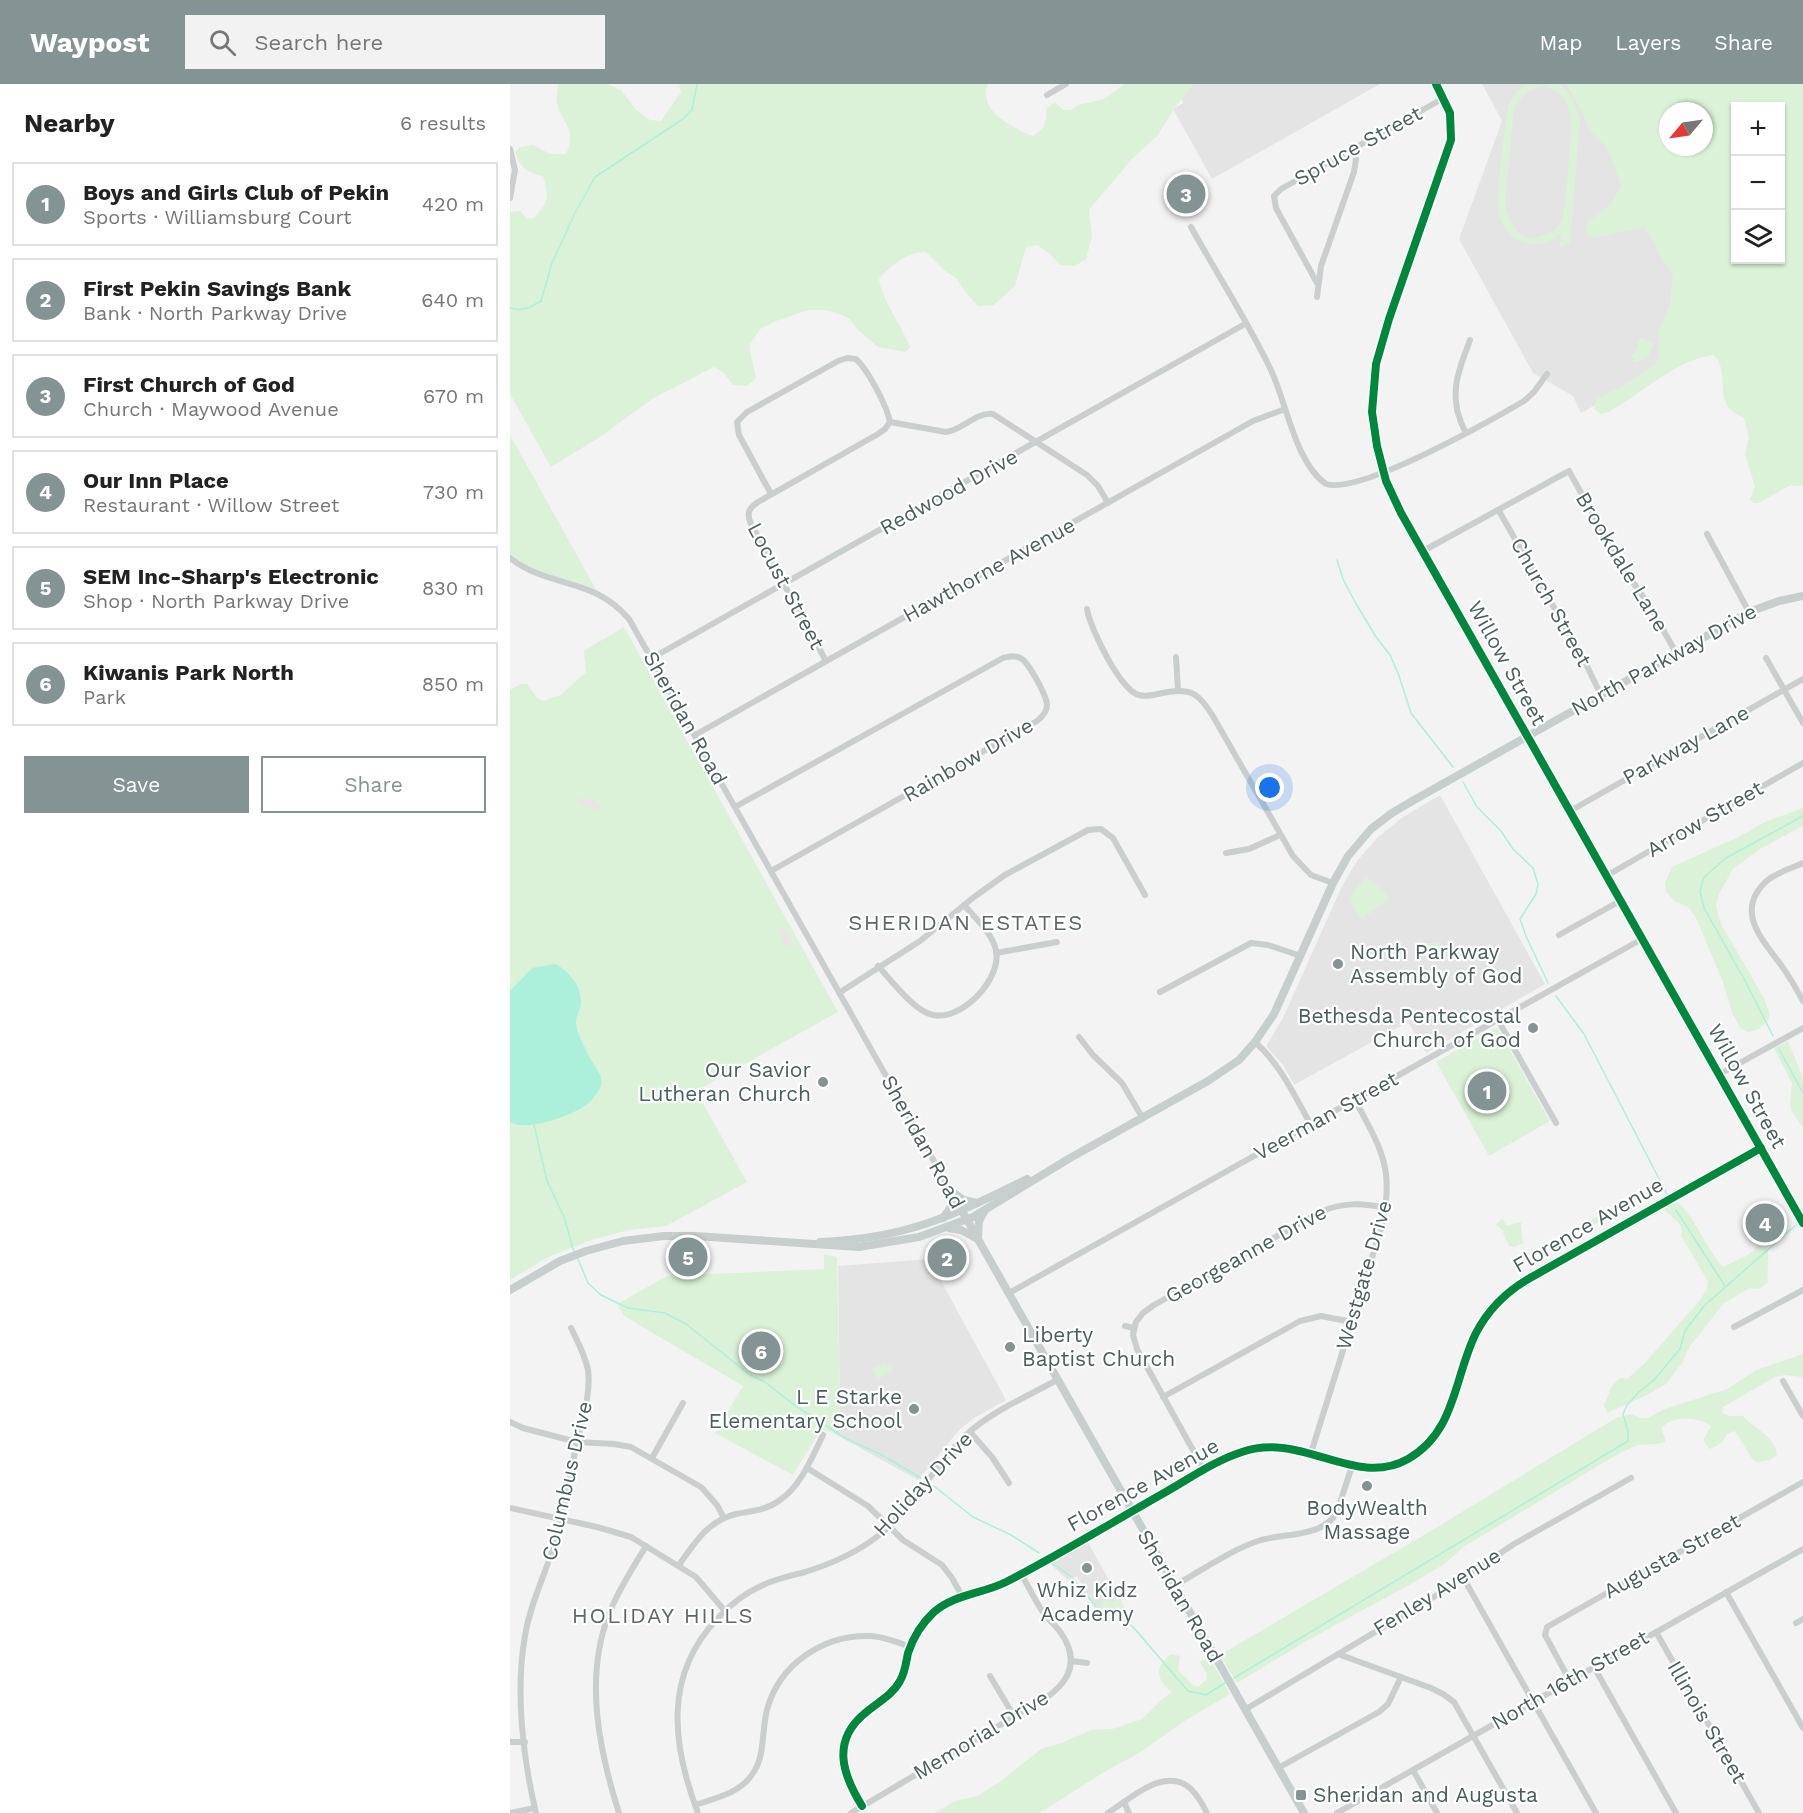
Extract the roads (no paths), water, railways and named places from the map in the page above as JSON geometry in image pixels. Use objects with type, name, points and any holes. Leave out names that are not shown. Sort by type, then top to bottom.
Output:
[{"type":"main road","name":"North Parkway Drive","points":[[510,1290],[549,1266],[577,1254],[623,1241],[664,1236],[695,1236],[833,1247],[870,1246],[914,1238],[944,1229],[966,1219],[983,1206],[1234,1064],[1256,1042],[1274,1014],[1333,883],[1356,845],[1382,820],[1749,612],[1779,601],[1803,596]]},
{"type":"main road","points":[[944,1229],[961,1230],[978,1240],[983,1206],[963,1200],[950,1190]]},
{"type":"main road","points":[[941,1219],[951,1207],[950,1190]]},
{"type":"main road","name":"North Parkway Drive","points":[[785,1242],[877,1237],[983,1206]]},
{"type":"main road","name":"Sheridan Road","points":[[962,1211],[1304,1813]]},
{"type":"street","points":[[1047,95],[1066,84]]},
{"type":"street","name":"Willow Street","points":[[1436,84],[1451,118],[1450,145],[1389,319],[1376,364],[1372,412],[1383,472],[1391,493],[1423,551],[1803,1223]]},
{"type":"street","name":"Spruce Street","points":[[1317,283],[1274,205],[1274,196],[1281,189],[1444,98]]},
{"type":"street","points":[[1317,297],[1321,266],[1354,172],[1356,159],[1354,148]]},
{"type":"street","points":[[510,149],[515,175],[510,198]]},
{"type":"street","points":[[1191,227],[1271,371],[1298,444],[1322,482],[1338,486],[1418,459],[1524,401],[1547,374]]},
{"type":"street","name":"Redwood Drive","points":[[652,658],[1245,324]]},
{"type":"street","points":[[1466,433],[1456,411],[1455,393],[1458,373],[1470,340]]},
{"type":"street","points":[[851,358],[856,359],[864,368],[886,408],[890,422],[878,434],[771,494],[737,431],[736,422],[743,415],[838,361],[851,358]]},
{"type":"street","name":"Hawthorne Avenue","points":[[695,735],[1253,421],[1285,409]]},
{"type":"street","points":[[890,422],[946,432],[990,413],[1087,475],[1098,486],[1108,503]]},
{"type":"street","name":"Brookdale Lane","points":[[1499,511],[1569,471],[1621,565],[1651,608],[1676,653]]},
{"type":"street","name":"Locust Street","points":[[771,494],[755,504],[748,512],[751,524],[826,661]]},
{"type":"street","points":[[1423,551],[1499,511]]},
{"type":"street","name":"Church Street","points":[[1499,511],[1585,662],[1601,695]]},
{"type":"street","points":[[1707,534],[1749,612]]},
{"type":"street","name":"Sheridan Road","points":[[510,558],[540,574],[586,587],[613,602],[629,619],[962,1211]]},
{"type":"street","points":[[1087,609],[1090,625],[1130,691],[1147,696],[1178,690],[1197,695],[1206,705],[1293,856],[1311,875],[1333,883]]},
{"type":"street","name":"Rainbow Drive","points":[[735,807],[1003,658],[1016,656],[1022,659],[1033,675],[1047,706],[1044,714],[1037,721],[771,871]]},
{"type":"street","points":[[1176,657],[1178,690]]},
{"type":"street","points":[[1766,658],[1803,723]]},
{"type":"street","name":"Parkway Lane","points":[[1570,811],[1803,679]]},
{"type":"street","name":"Arrow Street","points":[[1606,876],[1803,764]]},
{"type":"street","points":[[838,993],[920,941],[964,905],[1012,871],[1077,835],[1094,829],[1105,831],[1113,838],[1145,895]]},
{"type":"street","points":[[1227,853],[1249,849],[1280,835]]},
{"type":"street","points":[[1803,863],[1768,880],[1759,890],[1752,909],[1757,933],[1803,1001]]},
{"type":"street","points":[[1559,935],[1620,901]]},
{"type":"street","points":[[878,966],[918,1007],[932,1015],[944,1015],[959,1010],[986,986],[994,972],[996,953],[988,933],[964,905]]},
{"type":"street","name":"Veerman Street","points":[[1009,1293],[1642,939]]},
{"type":"street","points":[[996,953],[1058,942]]},
{"type":"street","points":[[1160,992],[1251,943],[1268,945],[1301,956]]},
{"type":"street","points":[[1498,1020],[1556,1123]]},
{"type":"street","points":[[1720,1074],[1803,1028]]},
{"type":"street","points":[[1079,1037],[1093,1055],[1122,1083],[1142,1117]]},
{"type":"street","points":[[1256,1042],[1282,1071],[1311,1125]]},
{"type":"street","name":"Westgate Drive","points":[[1311,1453],[1386,1208],[1388,1182],[1383,1155],[1355,1100]]},
{"type":"street","name":"Florence Avenue","points":[[862,1806],[846,1776],[843,1760],[846,1739],[861,1716],[899,1684],[910,1647],[923,1624],[934,1612],[962,1596],[993,1588],[1021,1574],[1234,1455],[1255,1449],[1283,1448],[1371,1469],[1395,1465],[1419,1452],[1432,1441],[1448,1416],[1468,1350],[1476,1333],[1489,1313],[1508,1293],[1530,1278],[1761,1148]]},
{"type":"street","name":"Georgeanne Drive","points":[[1134,1328],[1143,1313],[1154,1305],[1320,1212],[1346,1204],[1386,1208]]},
{"type":"street","points":[[1734,1327],[1803,1290]]},
{"type":"street","points":[[1162,1397],[1300,1321],[1326,1317],[1352,1322]]},
{"type":"street","points":[[1125,1326],[1134,1328],[1133,1335],[1137,1348],[1204,1470]]},
{"type":"street","name":"Columbus Drive","points":[[536,1810],[525,1742],[521,1686],[525,1636],[532,1604],[561,1519],[588,1395],[589,1379],[584,1355],[571,1328]]},
{"type":"street","name":"Holiday Drive","points":[[698,1813],[678,1742],[677,1701],[684,1672],[695,1647],[707,1630],[724,1611],[762,1585],[822,1567],[867,1544],[910,1505],[952,1451],[970,1432],[988,1419],[1057,1380]]},
{"type":"street","points":[[1783,1381],[1803,1416]]},
{"type":"street","points":[[652,1458],[683,1403]]},
{"type":"street","points":[[510,1422],[523,1428],[577,1442],[623,1445],[652,1458],[705,1491],[724,1518]]},
{"type":"street","points":[[970,1432],[992,1457],[1009,1483]]},
{"type":"street","points":[[680,1565],[702,1533],[724,1518],[766,1508],[791,1490],[807,1468],[824,1435]]},
{"type":"street","points":[[1174,1586],[1254,1543],[1326,1526],[1337,1512],[1352,1466]]},
{"type":"street","points":[[807,1468],[868,1506],[903,1540],[942,1565],[962,1596]]},
{"type":"street","name":"Fenley Avenue","points":[[1246,1709],[1464,1579],[1514,1544],[1631,1478]]},
{"type":"street","name":"Augusta Street","points":[[1569,1681],[1544,1632],[1549,1626],[1803,1482]]},
{"type":"street","points":[[510,1508],[620,1533],[696,1576],[724,1611]]},
{"type":"street","points":[[619,1813],[606,1764],[598,1717],[597,1661],[603,1630],[612,1607],[646,1546]]},
{"type":"street","name":"North 16th Street","points":[[1337,1813],[1803,1549]]},
{"type":"street","points":[[1021,1574],[1044,1613],[1066,1640],[1071,1661],[1087,1663]]},
{"type":"street","points":[[1464,1579],[1596,1813]]},
{"type":"street","points":[[1726,1592],[1801,1720],[1803,1728]]},
{"type":"street","points":[[1796,1623],[1803,1619]]},
{"type":"street","name":"Illinois Street","points":[[1656,1632],[1759,1813]]},
{"type":"street","points":[[695,1805],[733,1792],[751,1777],[761,1756],[764,1723],[769,1702],[783,1676],[801,1658],[826,1644],[855,1637],[876,1637],[910,1647]]},
{"type":"street","points":[[1338,1654],[1447,1696],[1458,1708],[1517,1813]]},
{"type":"street","name":"Memorial Drive","points":[[850,1813],[1059,1687],[1067,1678],[1071,1661]]},
{"type":"street","points":[[1594,1667],[1676,1813]]},
{"type":"street","points":[[990,1676],[1014,1716]]},
{"type":"street","points":[[1278,1768],[1379,1712],[1392,1696],[1401,1677]]},
{"type":"street","points":[[510,1742],[525,1742]]},
{"type":"street","points":[[1413,1770],[1437,1813]]},
{"type":"street","points":[[1108,1813],[1165,1780],[1173,1780],[1191,1789],[1208,1813]]},
{"type":"street","points":[[1124,1803],[1129,1813]]},
{"type":"street","points":[[510,1813],[536,1810]]},
{"type":"waterway","points":[[510,308],[522,309],[541,301],[552,263],[595,177],[683,119],[692,110],[697,84]]},
{"type":"waterway","points":[[1337,560],[1343,579],[1355,602],[1390,655],[1411,713],[1453,767]]},
{"type":"waterway","points":[[1463,782],[1477,807],[1501,831],[1513,849],[1533,868],[1538,884],[1536,894],[1520,919],[1548,983]]},
{"type":"waterway","points":[[1773,1036],[1704,908],[1700,891],[1704,877],[1726,858],[1803,816]]},
{"type":"waterway","points":[[1556,996],[1584,1034],[1667,1194]]},
{"type":"waterway","points":[[1779,1049],[1803,1093]]},
{"type":"waterway","points":[[534,1125],[547,1181],[564,1217],[574,1252]]},
{"type":"waterway","points":[[1676,1210],[1725,1286]]},
{"type":"waterway","points":[[1234,1678],[1628,1441],[1628,1431],[1623,1414],[1627,1405],[1654,1380],[1680,1349],[1685,1331],[1704,1306],[1796,1225]]},
{"type":"waterway","points":[[578,1259],[588,1283],[601,1295],[628,1308],[665,1313],[686,1324],[750,1375],[765,1382],[793,1404],[845,1438],[880,1454],[921,1478]]},
{"type":"waterway","points":[[934,1486],[973,1517],[1011,1535],[1039,1553]]},
{"type":"waterway","points":[[1051,1562],[1073,1578],[1100,1612],[1127,1622],[1134,1628],[1188,1691],[1206,1695],[1225,1683]]},
{"type":"place","name":"First Church of God","points":[[1186,194]]},
{"type":"place","name":"North Parkway Assembly of God","points":[[1338,964]]},
{"type":"place","name":"Bethesda Pentecostal Church of God","points":[[1533,1028]]},
{"type":"place","name":"Our Savior Lutheran Church","points":[[823,1082]]},
{"type":"place","name":"Boys and Girls Club of Pekin","points":[[1487,1091]]},
{"type":"place","name":"Our Inn Place","points":[[1765,1223]]},
{"type":"place","name":"SEM Inc-Sharp's Electronic","points":[[688,1257]]},
{"type":"place","name":"First Pekin Savings Bank","points":[[947,1258]]},
{"type":"place","name":"Liberty Baptist Church","points":[[1010,1347]]},
{"type":"place","name":"Kiwanis Park North","points":[[761,1351]]},
{"type":"place","name":"L E Starke Elementary School","points":[[914,1409]]},
{"type":"place","name":"BodyWealth Massage","points":[[1367,1486]]},
{"type":"place","name":"Whiz Kidz Academy","points":[[1087,1568]]},
{"type":"place","name":"Sheridan and Augusta","points":[[1301,1795]]},
{"type":"district","name":"SHERIDAN ESTATES","points":[[966,922]]},
{"type":"district","name":"HOLIDAY HILLS","points":[[663,1615]]}]
